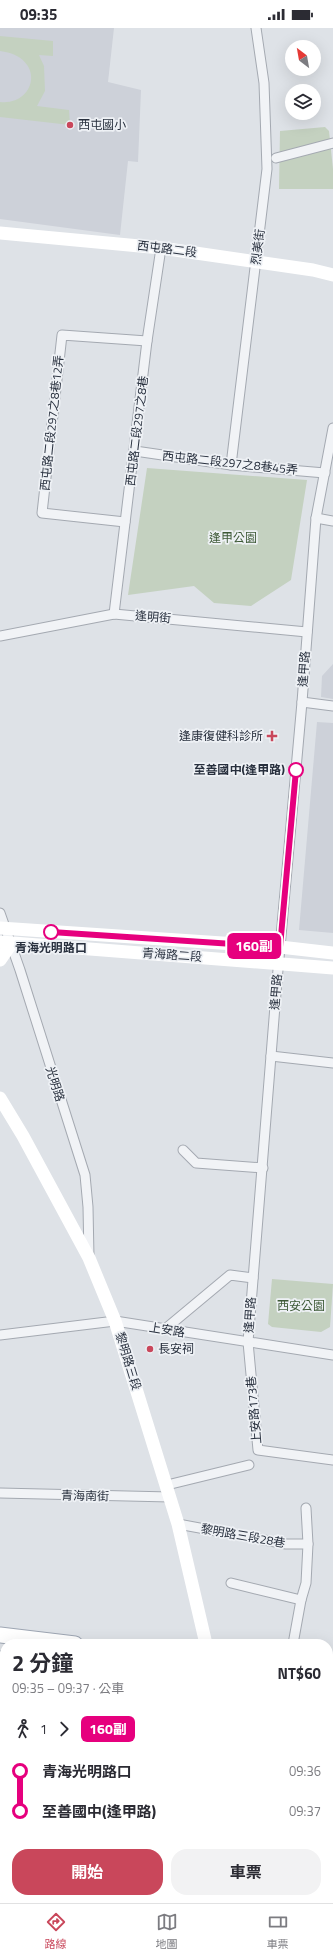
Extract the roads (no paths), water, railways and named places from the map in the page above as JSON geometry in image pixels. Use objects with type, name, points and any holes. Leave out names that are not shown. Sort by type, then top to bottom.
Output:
[{"type":"main road","name":"西屯路二段","points":[[0,233],[161,248],[333,275]]},
{"type":"main road","name":"青海路二段","points":[[3,928],[280,947],[333,953]]},
{"type":"main road","name":"青海路二段","points":[[6,943],[333,968]]},
{"type":"main road","points":[[0,960],[6,943]]},
{"type":"main road","name":"黎明路三段","points":[[0,1098],[23,1136],[89,1258],[115,1321],[169,1491],[205,1639]]},
{"type":"main road","points":[[0,1634],[38,1639]]},
{"type":"street","name":"烈美街","points":[[231,465],[267,168],[267,124],[264,83],[256,28]]},
{"type":"street","points":[[276,158],[333,143]]},
{"type":"street","name":"西屯路二段297之8巷","points":[[114,614],[135,451],[147,341],[161,248]]},
{"type":"street","name":"西屯路二段297之8巷12弄","points":[[125,522],[42,512],[62,335],[147,341]]},
{"type":"street","name":"逢甲路","points":[[248,1342],[316,518],[333,428]]},
{"type":"street","name":"西屯路二段297之8巷45弄","points":[[135,451],[231,465],[325,473]]},
{"type":"street","points":[[316,518],[333,521]]},
{"type":"street","name":"逢明街","points":[[0,636],[114,614],[307,632]]},
{"type":"street","points":[[302,702],[333,706]]},
{"type":"street","name":"光明路","points":[[0,913],[6,943],[85,1175],[88,1206],[89,1258]]},
{"type":"street","points":[[272,1056],[333,1062]]},
{"type":"street","points":[[183,1150],[196,1163],[263,1168]]},
{"type":"street","points":[[164,1330],[230,1275],[253,1278]]},
{"type":"street","name":"上安路","points":[[0,1335],[115,1321],[164,1330],[333,1355]]},
{"type":"street","name":"上安路173巷","points":[[248,1342],[258,1450],[333,1460]]},
{"type":"street","name":"青海南街","points":[[0,1493],[169,1491],[249,1465]]},
{"type":"street","points":[[295,1639],[301,1600],[306,1584],[308,1544],[306,1508]]},
{"type":"street","name":"黎明路三段28巷","points":[[178,1524],[286,1544],[308,1544]]},
{"type":"street","points":[[231,1582],[301,1600]]},
{"type":"place","name":"西屯國小","points":[[70,125]]},
{"type":"place","name":"逢康復健科診所","points":[[272,736]]},
{"type":"place","name":"至善國中(逢甲路)","points":[[296,770]]},
{"type":"place","name":"青海光明路口","points":[[51,932]]},
{"type":"place","name":"長安祠","points":[[150,1349]]},
{"type":"park label","name":"逢甲公園","points":[[233,538]]},
{"type":"park label","name":"西安公園","points":[[301,1306]]}]
